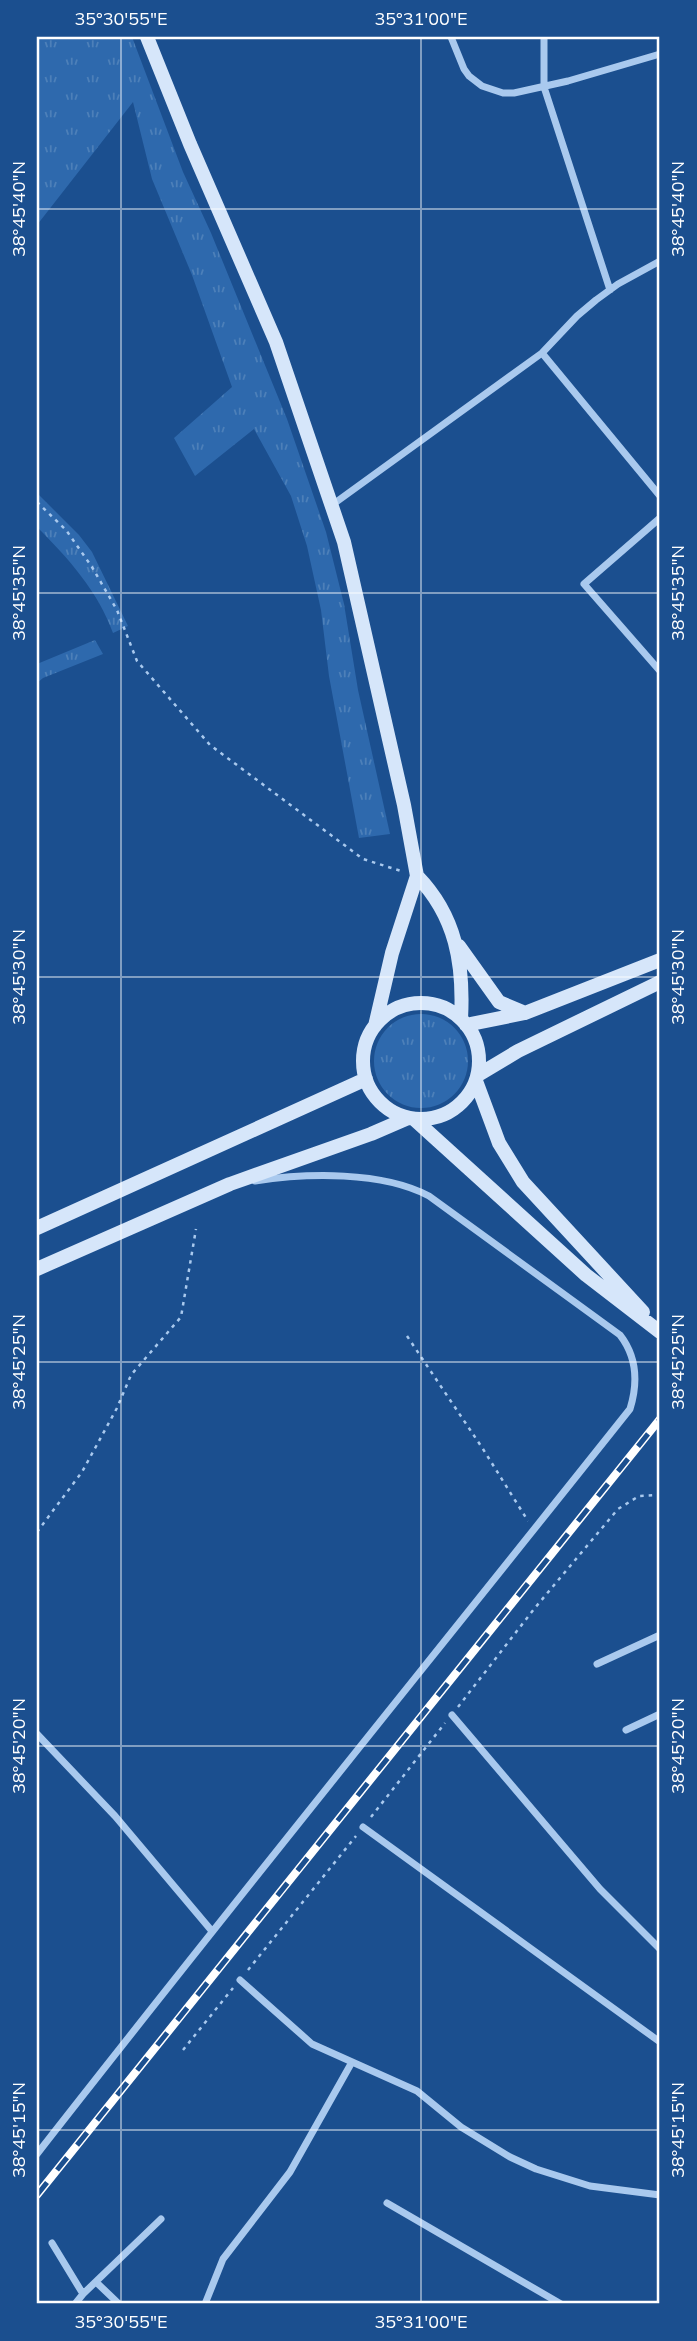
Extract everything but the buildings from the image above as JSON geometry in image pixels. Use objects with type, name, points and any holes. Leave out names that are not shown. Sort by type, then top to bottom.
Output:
[{"type":"street","points":[[147,37],[276,342],[331,505],[347,555],[404,805],[417,876],[441,906],[456,943],[464,1022]]},
{"type":"street","points":[[451,37],[464,69],[482,86],[492,91],[514,93],[660,54]]},
{"type":"street","points":[[544,37],[544,87],[610,290]]},
{"type":"street","points":[[331,505],[542,353],[577,316],[610,290],[660,261]]},
{"type":"street","points":[[542,353],[660,495]]},
{"type":"street","points":[[660,518],[584,584],[660,671]]},
{"type":"street","points":[[417,876],[392,953],[374,1026],[364,1048],[366,1079],[373,1095],[391,1111],[411,1119],[586,1275],[660,1331]]},
{"type":"street","points":[[456,943],[499,1002],[525,1013]]},
{"type":"street","points":[[464,1022],[525,1013],[660,960]]},
{"type":"street","points":[[37,1269],[230,1184],[411,1119],[426,1119],[449,1112],[468,1097],[477,1078],[518,1051],[660,982]]},
{"type":"street","points":[[374,1026],[393,1010],[416,1003],[440,1006],[464,1022],[475,1039],[478,1050],[477,1078],[499,1143],[523,1182],[660,1331]]},
{"type":"street","points":[[37,1228],[366,1079]]},
{"type":"street","points":[[37,2154],[211,1930],[630,1409],[635,1390],[635,1369],[630,1349],[620,1335],[429,1196],[412,1187],[372,1180],[315,1177],[276,1178],[230,1184]]},
{"type":"street","points":[[597,1664],[660,1635]]},
{"type":"street","points":[[626,1730],[660,1714]]},
{"type":"street","points":[[452,1715],[600,1889],[660,1949]]},
{"type":"street","points":[[37,1734],[116,1816],[211,1930]]},
{"type":"street","points":[[363,1827],[660,2042]]},
{"type":"street","points":[[240,1980],[312,2044],[416,2091],[445,2116],[485,2143],[536,2169],[590,2186],[660,2195]]},
{"type":"street","points":[[205,2304],[223,2259],[290,2172],[352,2062]]},
{"type":"street","points":[[387,2203],[561,2304]]},
{"type":"street","points":[[75,2304],[161,2219]]},
{"type":"street","points":[[51,2243],[83,2294]]},
{"type":"street","points":[[96,2282],[119,2304]]},
{"type":"path","points":[[37,502],[66,530],[92,567],[117,610],[137,661],[210,746],[363,859],[417,876]]},
{"type":"path","points":[[37,1532],[82,1472],[112,1419],[131,1375],[181,1317],[196,1228]]},
{"type":"path","points":[[407,1336],[534,1530]]},
{"type":"path","points":[[183,2050],[534,1609],[618,1509],[639,1496],[660,1495]]},
{"type":"green space","points":[[37,37],[132,37],[183,172],[211,233],[287,419],[326,532],[344,604],[358,690],[390,834],[359,838],[329,676],[321,610],[307,546],[291,496],[254,429],[195,476],[174,438],[232,387],[192,275],[152,179],[133,102],[37,225]]},
{"type":"green space","points":[[37,493],[92,552],[128,626],[113,633],[91,589],[37,527]]},
{"type":"green space","points":[[95,640],[103,654],[43,678],[37,683],[37,664]]},
{"type":"green space","points":[[421,1014],[439,1018],[454,1028],[464,1043],[468,1061],[464,1079],[454,1094],[439,1104],[421,1108],[403,1104],[388,1094],[378,1079],[374,1061],[378,1043],[388,1028],[403,1018]]},
{"type":"railway","points":[[37,2195],[660,1419]]}]
